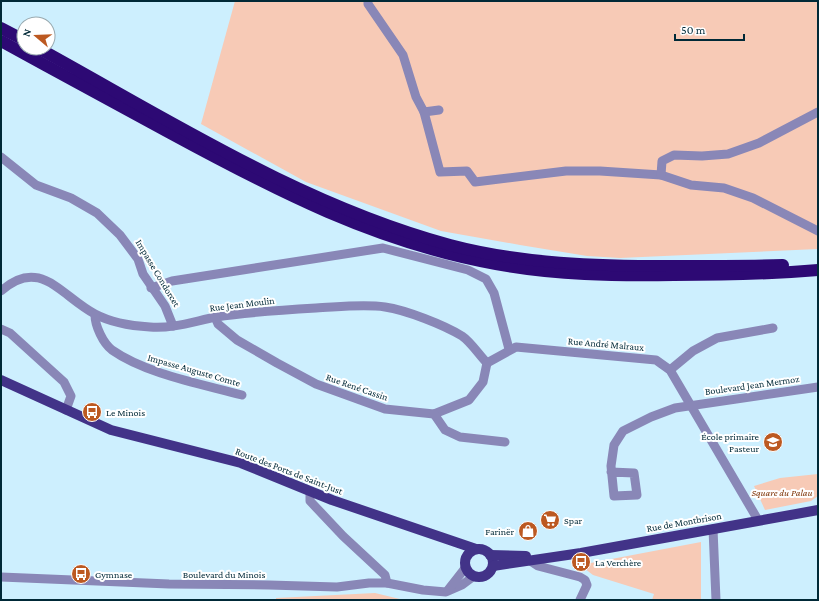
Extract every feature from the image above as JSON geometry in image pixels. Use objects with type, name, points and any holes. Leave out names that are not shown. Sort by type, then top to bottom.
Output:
[{"type":"highway","points":[[1,28],[16,36]]},
{"type":"highway","points":[[1,41],[257,179],[339,218],[446,253],[496,264],[563,273],[615,276],[761,274],[818,270]]},
{"type":"highway","points":[[53,56],[280,180],[334,205],[403,231],[451,245],[510,257],[564,264],[621,266],[752,266],[818,263]]},
{"type":"main road","name":"Route des Ports de Saint-Just","points":[[1,380],[110,430],[240,463],[310,492],[456,544],[476,549]]},
{"type":"main road","name":"Rue de Montbrison","points":[[492,566],[581,553],[818,510]]},
{"type":"main road","points":[[456,544],[465,564],[474,576],[486,575],[492,566],[490,555],[484,550],[476,549],[469,553],[465,564]]},
{"type":"main road","name":"Rue de Montbrison","points":[[490,555],[554,556]]},
{"type":"street","points":[[368,1],[368,4],[403,55],[416,97],[424,112],[440,172],[467,171],[475,182],[566,171],[600,171],[662,175],[692,185],[724,188],[753,198],[818,231]]},
{"type":"street","points":[[424,112],[439,110]]},
{"type":"street","points":[[662,175],[662,161],[674,155],[702,156],[728,154],[759,143],[818,112]]},
{"type":"street","name":"Impasse Condorcet","points":[[1,156],[36,186],[71,198],[97,213],[130,246],[151,288],[165,306],[173,326]]},
{"type":"street","points":[[151,288],[172,281],[383,248],[468,270],[486,279],[494,293],[509,350]]},
{"type":"street","name":"Rue Jean Moulin","points":[[1,291],[16,279],[30,277],[41,279],[51,283],[95,315],[120,322],[149,327],[173,326],[215,317],[264,311],[338,306],[386,307],[426,319],[462,337],[486,363]]},
{"type":"street","name":"Impasse Auguste Comte","points":[[95,315],[99,332],[110,349],[140,365],[242,395]]},
{"type":"street","name":"Rue René Cassin","points":[[215,317],[218,324],[237,340],[316,384],[385,409],[434,414],[469,400],[483,382],[486,363]]},
{"type":"street","points":[[670,370],[693,351],[718,338],[773,328]]},
{"type":"street","points":[[1,329],[10,333],[64,382],[71,396],[66,410]]},
{"type":"street","name":"Rue André Malraux","points":[[486,363],[516,347],[656,360],[670,370],[689,405],[742,489],[758,520]]},
{"type":"street","name":"Boulevard Jean Mermoz","points":[[611,472],[614,446],[623,431],[651,417],[689,405],[818,387]]},
{"type":"street","points":[[434,414],[445,430],[460,437],[505,442]]},
{"type":"street","points":[[310,492],[310,502],[343,536],[385,575],[387,583]]},
{"type":"street","points":[[713,529],[716,600]]},
{"type":"street","points":[[529,560],[538,566],[580,577],[584,580],[587,585],[580,600]]},
{"type":"street","points":[[446,592],[465,564]]},
{"type":"street","points":[[446,592],[462,585],[474,576]]},
{"type":"street","name":"Boulevard du Minois","points":[[1,577],[169,584],[338,587],[369,583],[387,583],[423,590],[446,592]]},
{"type":"green space","points":[[235,1],[818,1],[818,249],[620,258],[587,256],[441,231],[306,182],[201,124]]},
{"type":"green space","name":"Square du Palau","points":[[818,474],[818,496],[811,501],[765,510],[754,486],[780,478]]},
{"type":"green space","points":[[701,542],[701,600],[652,600],[654,594],[593,575],[580,565]]},
{"type":"green space","points":[[375,593],[404,600],[276,600],[276,598]]},
{"type":"place","name":"Le Minois","points":[[92,412]]},
{"type":"place","name":"École primaire Pasteur","points":[[773,442]]},
{"type":"place","name":"Spar","points":[[550,520]]},
{"type":"place","name":"Farinër","points":[[528,531]]},
{"type":"place","name":"La Verchère","points":[[581,562]]},
{"type":"place","name":"Gymnase","points":[[81,574]]}]
